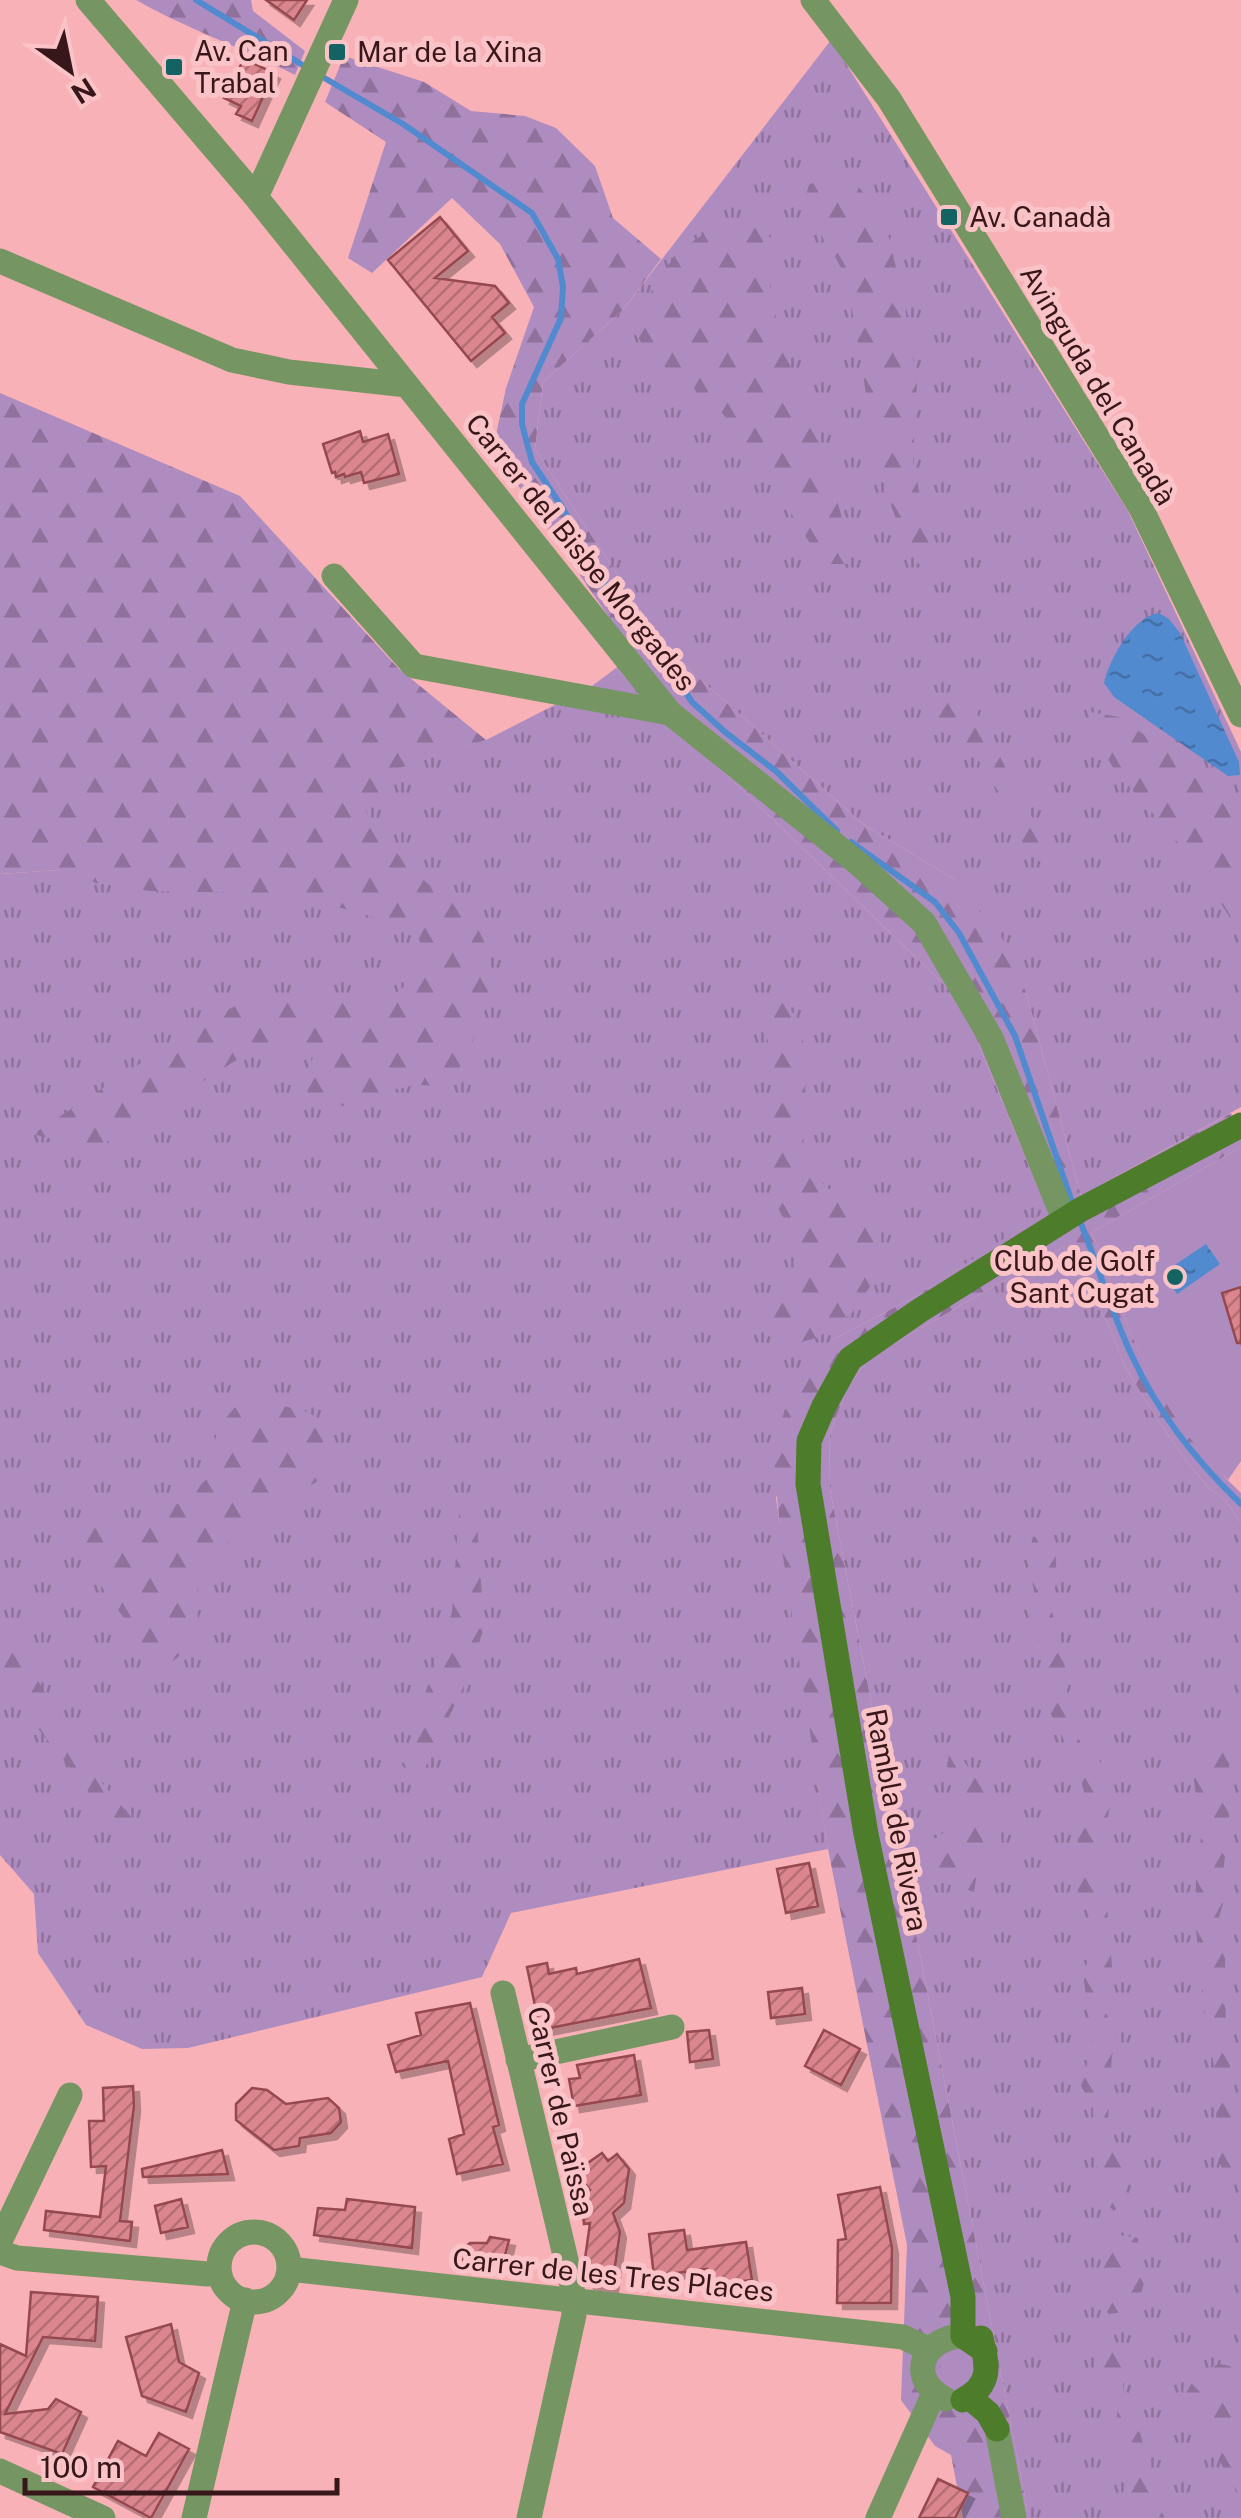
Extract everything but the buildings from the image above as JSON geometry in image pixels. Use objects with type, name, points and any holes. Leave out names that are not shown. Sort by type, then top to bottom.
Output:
[{"type":"street","name":"Carrer del Bisbe Morgades","points":[[88,0],[256,197],[670,713],[858,864],[924,923],[991,1038],[1070,1216]]},
{"type":"street","points":[[256,197],[346,0]]},
{"type":"street","name":"Avinguda del Canadà","points":[[813,0],[889,99],[1132,493],[1241,716]]},
{"type":"street","points":[[0,261],[232,360],[289,372],[407,385]]},
{"type":"street","points":[[334,576],[414,666],[670,713]]},
{"type":"street","points":[[1070,1216],[1241,1125]]},
{"type":"street","name":"Rambla de Rivera","points":[[964,2297],[866,1834],[808,1484],[810,1441],[850,1359],[1070,1216]]},
{"type":"street","name":"Carrer de Païssa","points":[[503,1994],[573,2301]]},
{"type":"street","points":[[518,2060],[672,2027]]},
{"type":"street","points":[[0,2241],[70,2095]]},
{"type":"street","points":[[252,2232],[267,2234],[279,2242],[289,2269],[279,2291],[257,2301],[233,2295],[219,2272],[227,2244],[252,2232]]},
{"type":"street","points":[[0,2252],[17,2258],[219,2272]]},
{"type":"street","name":"Carrer de les Tres Places","points":[[289,2269],[902,2338],[928,2349]]},
{"type":"street","points":[[964,2297],[964,2336]]},
{"type":"street","points":[[964,2297],[988,2360],[986,2379],[967,2399]]},
{"type":"street","points":[[194,2518],[245,2300]]},
{"type":"street","points":[[528,2518],[574,2316],[573,2301]]},
{"type":"street","points":[[985,2352],[964,2336],[947,2337],[928,2349],[924,2373],[934,2393],[944,2399],[967,2399],[988,2413],[997,2428],[1014,2518]]},
{"type":"street","points":[[878,2518],[934,2393]]},
{"type":"street","points":[[0,2472],[102,2518]]},
{"type":"green space","points":[[136,0],[251,0],[253,11],[305,51],[295,75]]},
{"type":"green space","points":[[831,40],[1128,511],[1241,752],[1241,1107],[1081,1196],[1026,992],[954,879],[863,824],[665,648],[535,449],[543,382],[622,311]]},
{"type":"green space","points":[[344,56],[424,82],[471,111],[525,116],[556,128],[595,166],[613,218],[661,259],[622,311],[543,382],[535,449],[665,648],[863,824],[954,879],[1002,938],[1026,992],[1081,1196],[1231,1113],[1241,1135],[1241,1147],[1092,1232],[1134,1340],[1167,1403],[1188,1434],[1241,1493],[1241,1523],[1226,1501],[1190,1466],[1155,1416],[1063,1247],[867,1359],[846,1391],[830,1433],[829,1484],[1029,2518],[963,2518],[951,2455],[935,2446],[901,2400],[907,2245],[828,1849],[782,1550],[772,1443],[793,1391],[834,1339],[918,1295],[1048,1210],[960,1000],[616,668],[635,655],[493,449],[506,388],[534,307],[500,244],[452,198],[372,273],[348,258],[386,142],[325,102]]},
{"type":"green space","points":[[834,170],[850,174],[886,226],[904,301],[917,383],[913,461],[930,545],[921,567],[902,533],[879,463],[842,271],[802,208],[809,185]]},
{"type":"green space","points":[[761,216],[774,248],[770,287],[781,343],[813,421],[841,514],[848,564],[823,564],[726,417],[653,359],[629,325],[677,252],[727,219]]},
{"type":"green space","points":[[0,393],[240,496],[398,668],[486,740],[384,773],[383,789],[364,806],[389,845],[429,885],[458,904],[487,950],[491,972],[489,995],[483,1017],[450,1086],[418,1085],[384,1091],[343,1106],[308,1095],[306,1075],[314,1055],[286,1044],[249,1052],[109,1141],[87,1148],[33,1134],[211,1017],[245,1002],[319,993],[352,1000],[396,993],[425,969],[419,938],[397,924],[331,905],[246,893],[150,891],[96,883],[59,870],[0,874]]},
{"type":"green space","points":[[616,668],[960,1000],[1048,1211],[918,1295],[834,1339],[776,1498],[828,1849],[511,1913],[482,1977],[188,2048],[142,2049],[86,2025],[38,1953],[34,1894],[0,1855],[0,874],[59,870],[486,740],[592,686]]},
{"type":"green space","points":[[933,693],[974,708],[1049,849],[1044,866],[1023,843],[1000,794],[977,758],[924,710]]},
{"type":"green space","points":[[1089,712],[1119,717],[1160,746],[1226,806],[1241,839],[1241,935],[1194,861],[1115,770],[1092,736]]},
{"type":"green space","points":[[769,993],[794,1014],[804,1043],[804,1165],[831,1191],[870,1210],[881,1244],[878,1275],[851,1314],[819,1337],[781,1348],[766,1333],[769,1307],[794,1275],[793,1235],[774,1201],[770,1149],[777,1092],[765,1024]]},
{"type":"green space","name":"Club de Golf Sant Cugat","points":[[1241,1147],[1241,1461],[1228,1480],[1181,1426],[1145,1365],[1092,1232]]},
{"type":"green space","points":[[1063,1247],[1155,1416],[1190,1466],[1226,1501],[1241,1523],[1241,2518],[1029,2518],[829,1484],[830,1433],[846,1391],[867,1359]]},
{"type":"green space","points":[[243,1398],[303,1410],[326,1422],[335,1470],[235,1533],[202,1579],[196,1596],[198,1620],[190,1647],[161,1671],[88,1567],[75,1540],[83,1526],[112,1529],[180,1503],[207,1479],[218,1427]]},
{"type":"green space","points":[[476,1507],[484,1628],[467,1679],[412,1788],[402,1764],[452,1612],[459,1514]]},
{"type":"green space","points":[[1033,1536],[1055,1550],[1057,1577],[1051,1607],[1067,1676],[1067,1721],[1083,1746],[1099,1759],[1112,1795],[1102,1848],[1112,1966],[1101,2002],[1119,2041],[1112,2055],[1107,2136],[1094,2134],[1093,2106],[1081,2086],[1093,2043],[1083,1975],[1095,1923],[1077,1895],[1081,1872],[1077,1846],[1084,1792],[1077,1766],[1050,1712],[1044,1681],[1046,1655],[1030,1615],[1034,1591],[1028,1558]]},
{"type":"green space","points":[[0,1617],[91,1770],[132,1818],[133,1839],[118,1837],[85,1787],[0,1681]]},
{"type":"green space","points":[[1226,1727],[1241,1729],[1241,1760],[1229,1765],[1229,1821],[1223,1873],[1228,1889],[1217,1922],[1217,1942],[1225,1958],[1226,2044],[1241,2124],[1239,2182],[1227,2180],[1214,2149],[1218,2088],[1203,2002],[1195,1919],[1201,1838],[1193,1772],[1204,1739]]},
{"type":"green space","points":[[950,1751],[960,1752],[980,1785],[986,1797],[981,1808],[984,1821],[997,1823],[1002,1843],[981,1863],[974,1892],[948,1883],[924,1884],[918,1862],[920,1849],[955,1825],[955,1799],[945,1775]]},
{"type":"green space","points":[[1106,2149],[1123,2150],[1127,2164],[1125,2191],[1114,2211],[1098,2196],[1100,2177],[1096,2161]]},
{"type":"green space","points":[[1112,2234],[1138,2238],[1138,2268],[1145,2279],[1134,2304],[1109,2314],[1100,2306],[1106,2245]]},
{"type":"green space","points":[[1105,2344],[1116,2345],[1126,2371],[1125,2410],[1140,2433],[1152,2494],[1165,2518],[1129,2518],[1121,2499],[1130,2469],[1113,2445],[1118,2408],[1097,2369]]},
{"type":"green space","points":[[965,2347],[979,2367],[965,2386],[951,2386],[940,2377],[940,2357],[947,2349]]},
{"type":"green space","points":[[1212,2367],[1236,2367],[1241,2376],[1241,2498],[1183,2398],[1184,2381],[1202,2394],[1209,2394]]},
{"type":"water","points":[[1159,613],[1180,633],[1239,762],[1240,775],[1228,776],[1114,697],[1104,683],[1131,630]]},
{"type":"water","points":[[1206,1244],[1220,1264],[1177,1294],[1163,1273]]},
{"type":"waterway","points":[[196,0],[306,67]]},
{"type":"waterway","points":[[321,76],[403,124],[532,213],[558,259],[563,287],[561,318],[522,404],[522,424],[532,462],[601,578],[657,648],[692,702],[777,772],[837,831]]},
{"type":"waterway","points":[[851,842],[935,902],[959,933],[1015,1036],[1074,1208]]},
{"type":"waterway","points":[[1079,1219],[1142,1377],[1194,1453],[1241,1504]]},
{"type":"place","name":"Mar de la Xina","points":[[337,52]]},
{"type":"place","name":"Av. Can Trabal","points":[[174,67]]},
{"type":"place","name":"Av. Canadà","points":[[949,217]]},
{"type":"place","name":"Club de Golf Sant Cugat","points":[[1175,1277]]}]
